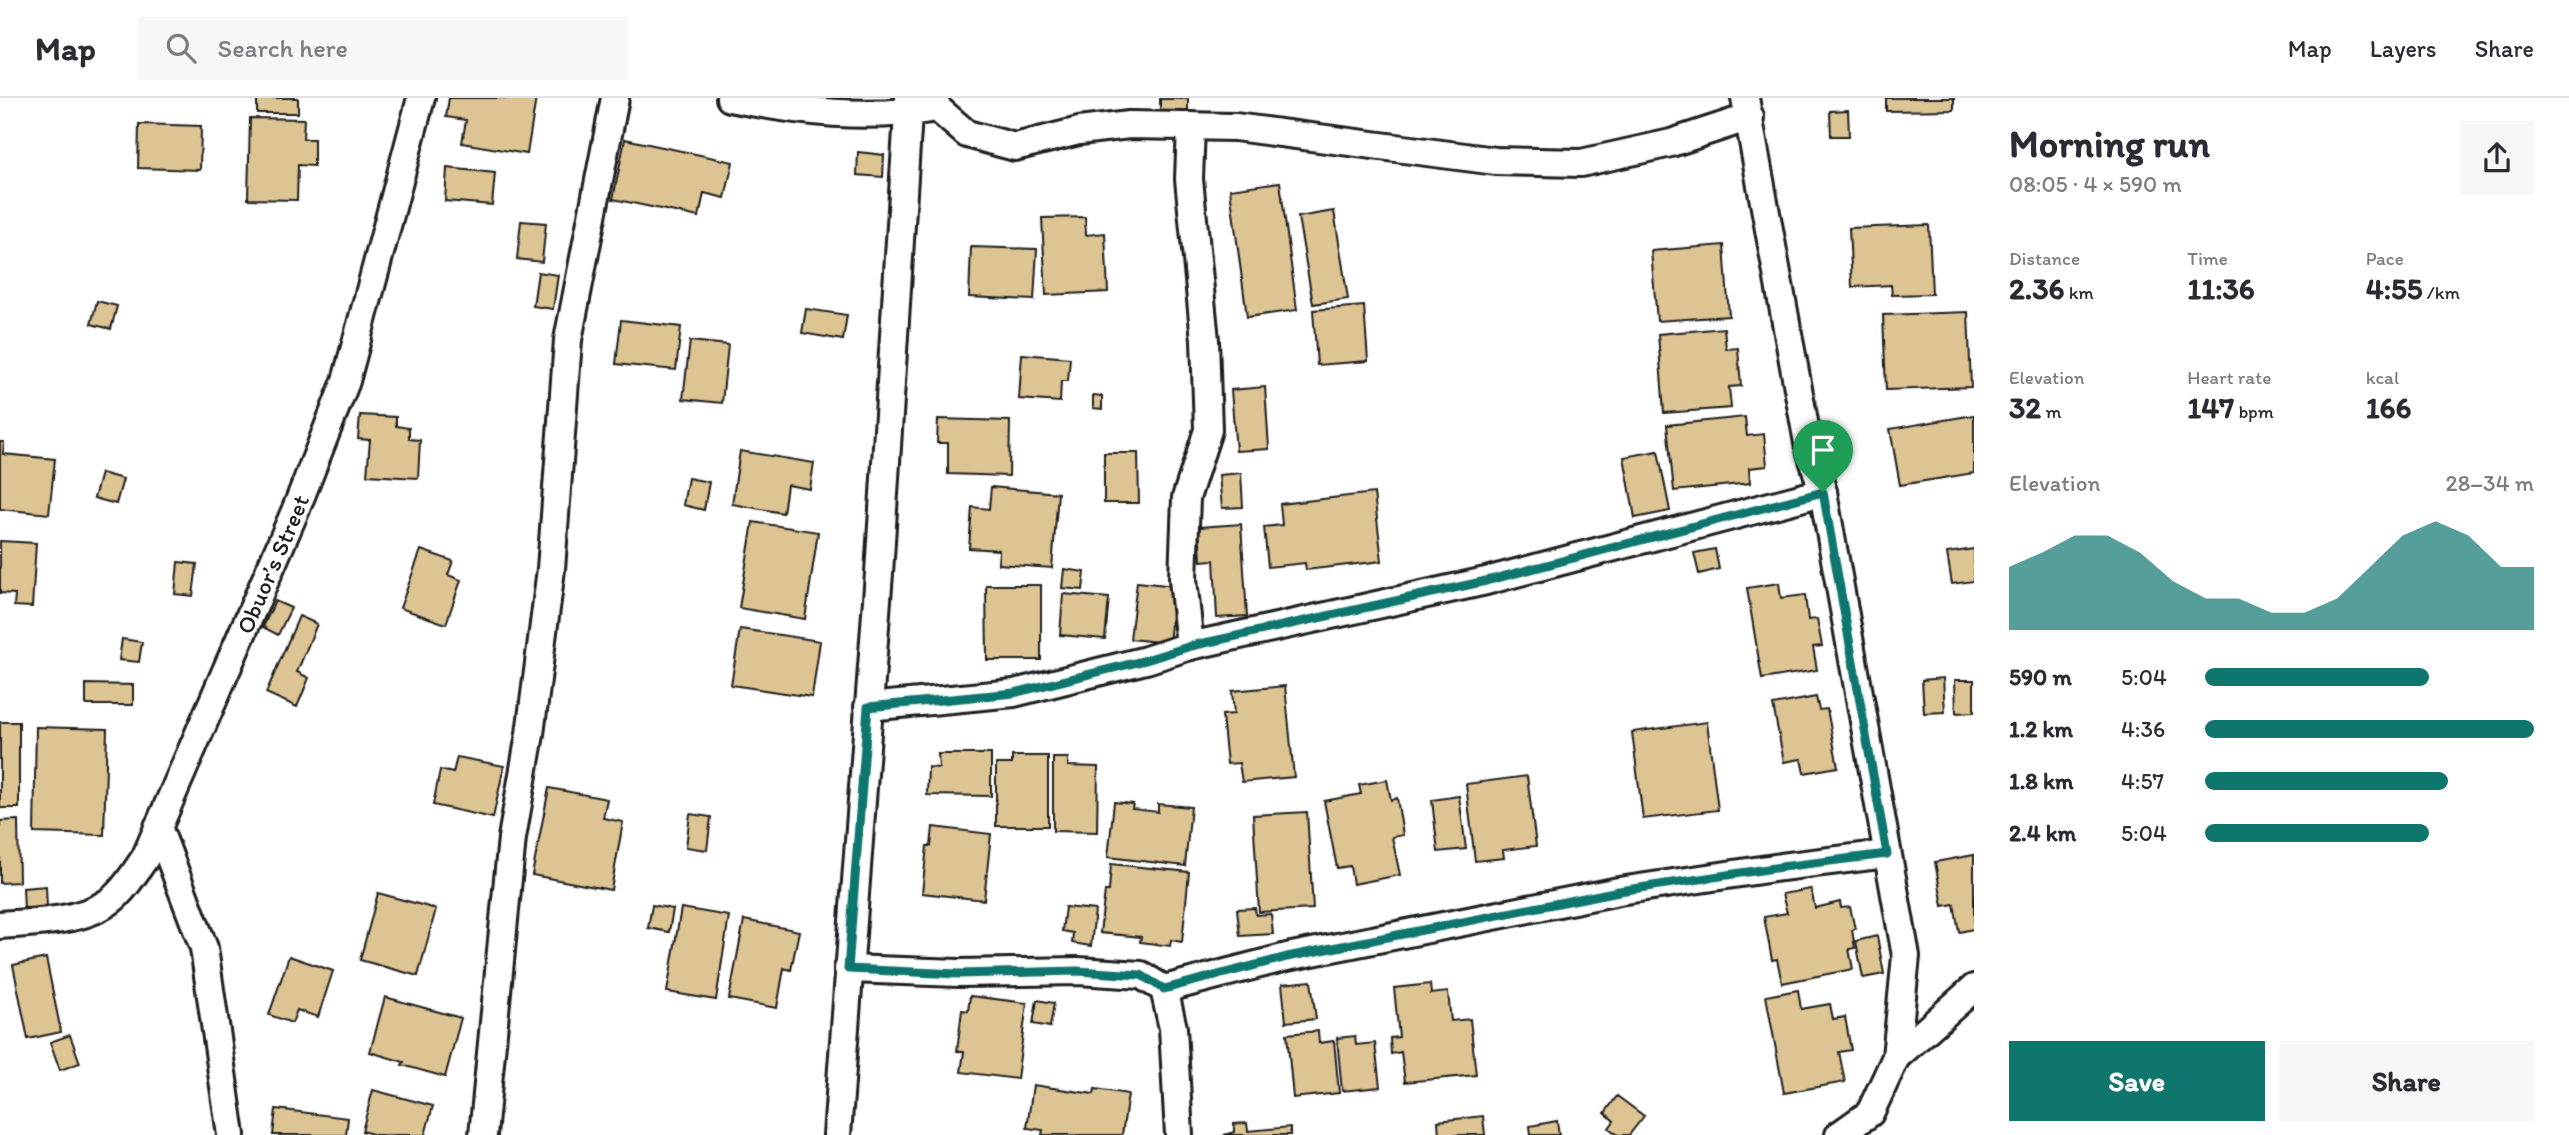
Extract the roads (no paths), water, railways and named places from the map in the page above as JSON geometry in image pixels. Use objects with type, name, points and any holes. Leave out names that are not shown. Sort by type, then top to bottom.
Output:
[{"type":"street","name":"Obuor’s Street","points":[[0,925],[53,921],[90,912],[118,895],[145,858],[296,509],[346,381],[421,98]]},
{"type":"street","points":[[483,1135],[512,838],[530,734],[551,569],[569,340],[615,98]]},
{"type":"street","points":[[730,98],[838,115],[908,106],[937,108],[967,134],[1015,147],[1079,131],[1129,125],[1235,127],[1496,161],[1581,163],[1671,143],[1747,107],[1808,443],[1823,492],[1906,956],[1896,1057],[1870,1113],[1839,1135]]},
{"type":"street","points":[[837,1135],[893,356],[908,106]]},
{"type":"street","points":[[1191,126],[1189,179],[1205,340],[1208,430],[1186,498],[1183,579],[1191,646]]},
{"type":"street","points":[[868,707],[1014,693],[1191,646],[1486,581],[1823,492]]},
{"type":"street","points":[[158,827],[204,948],[231,1135]]},
{"type":"street","points":[[1164,989],[1287,957],[1619,891],[1887,854]]},
{"type":"street","points":[[848,969],[959,974],[1077,971],[1141,975],[1164,989],[1173,1028],[1179,1135]]},
{"type":"street","points":[[1896,1057],[1974,988]]}]
